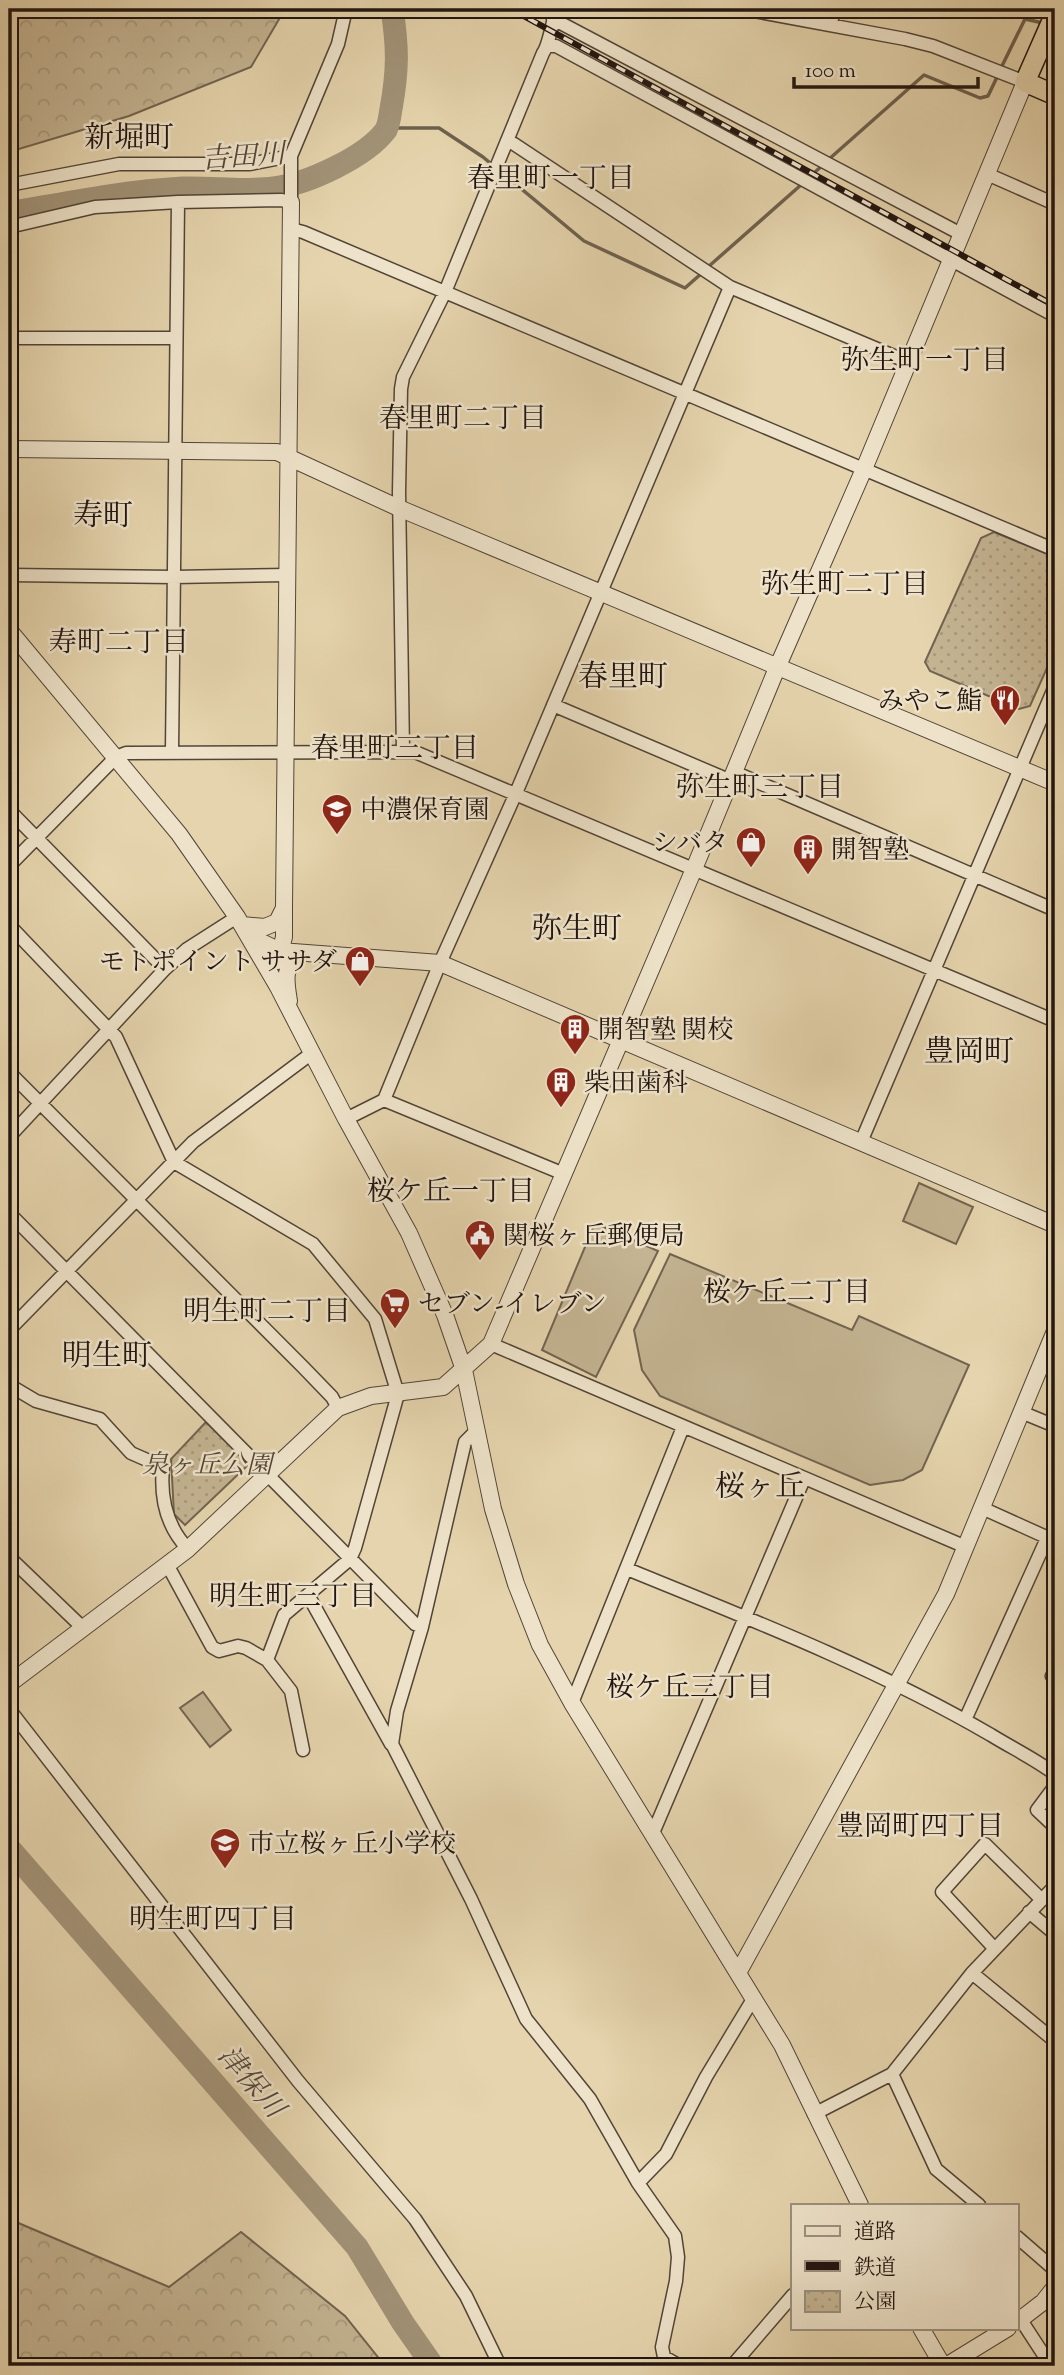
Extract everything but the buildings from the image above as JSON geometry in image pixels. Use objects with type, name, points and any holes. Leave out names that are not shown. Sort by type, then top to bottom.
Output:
[{"type":"highway","points":[[1055,14],[1025,82],[1055,95]]},
{"type":"street","points":[[274,980],[282,944],[284,908],[291,160],[338,44],[346,9]]},
{"type":"street","points":[[9,1684],[168,1566],[338,1408],[370,1396],[443,1387],[491,1344],[864,469],[1025,82],[933,46],[905,38],[744,9]]},
{"type":"street","points":[[830,25],[835,9]]},
{"type":"street","points":[[403,751],[399,492],[400,402],[403,377],[445,292],[548,46],[555,14],[961,234]]},
{"type":"street","points":[[548,46],[555,46],[1055,316]]},
{"type":"street","points":[[507,141],[730,287],[908,362]]},
{"type":"street","points":[[9,185],[120,164],[250,164],[291,160]]},
{"type":"street","points":[[987,174],[1055,204]]},
{"type":"street","points":[[9,227],[95,207],[281,200],[291,196]]},
{"type":"street","points":[[172,752],[178,202]]},
{"type":"street","points":[[291,229],[1055,550]]},
{"type":"street","points":[[346,1119],[384,1100],[440,963],[516,793],[730,287]]},
{"type":"street","points":[[9,338],[176,338]]},
{"type":"street","points":[[9,449],[277,452],[401,509],[1055,783]]},
{"type":"street","points":[[9,575],[288,575]]},
{"type":"street","points":[[9,630],[179,834],[242,926],[274,980],[409,1233],[444,1315],[464,1370],[493,1509],[516,1584],[540,1644],[572,1703],[782,2046],[859,2204]]},
{"type":"street","points":[[861,1142],[1055,685]]},
{"type":"street","points":[[553,705],[1055,910]]},
{"type":"street","points":[[9,866],[116,758],[127,753],[415,752],[1055,1021]]},
{"type":"street","points":[[9,810],[165,969]]},
{"type":"street","points":[[9,1137],[109,1028],[187,949],[242,926],[265,927],[277,922],[284,908]]},
{"type":"street","points":[[9,925],[116,1037],[174,1162],[313,1244],[375,1319],[398,1394],[387,1441],[350,1559],[284,1615],[267,1660]]},
{"type":"street","points":[[242,926],[301,954],[440,963],[1055,1224]]},
{"type":"street","points":[[291,1012],[287,973],[291,961],[301,954]]},
{"type":"street","points":[[10,1327],[193,1142],[312,1053]]},
{"type":"street","points":[[9,1072],[303,1367],[332,1397],[338,1408]]},
{"type":"street","points":[[384,1100],[564,1174]]},
{"type":"street","points":[[9,1213],[350,1559],[415,1624],[422,1627]]},
{"type":"street","points":[[738,1973],[946,1594],[1055,1331]]},
{"type":"street","points":[[491,1344],[966,1546]]},
{"type":"street","points":[[9,1385],[36,1401],[100,1419],[131,1453],[163,1467],[161,1492],[174,1535],[188,1549]]},
{"type":"street","points":[[1021,1412],[1055,1426]]},
{"type":"street","points":[[572,1703],[682,1427]]},
{"type":"street","points":[[391,1744],[397,1711],[422,1627],[465,1442],[476,1430]]},
{"type":"street","points":[[653,1833],[804,1479]]},
{"type":"street","points":[[965,1720],[1051,1539],[982,1508]]},
{"type":"street","points":[[9,1557],[83,1628]]},
{"type":"street","points":[[168,1566],[212,1647],[219,1651],[238,1646],[246,1648],[267,1660],[291,1691],[303,1749]]},
{"type":"street","points":[[627,1569],[746,1617],[896,1684],[965,1720],[1055,1774]]},
{"type":"street","points":[[308,1595],[391,1744],[471,1899],[526,2018],[590,2099],[638,2183],[675,2236],[678,2257],[676,2281],[662,2347],[664,2357],[680,2366]]},
{"type":"street","points":[[1055,1671],[1052,1676],[1055,1679]]},
{"type":"street","points":[[9,1709],[298,2081],[415,2220],[466,2296],[500,2366]]},
{"type":"street","points":[[1055,1786],[1037,1810],[1055,1827]]},
{"type":"street","points":[[995,1949],[942,1892],[985,1844],[1042,1900]]},
{"type":"street","points":[[814,2114],[892,2074],[972,1973],[1055,1886]]},
{"type":"street","points":[[1029,1912],[1055,1934]]},
{"type":"street","points":[[972,1973],[1055,2041]]},
{"type":"street","points":[[638,2183],[666,2154],[706,2077],[753,1998]]},
{"type":"street","points":[[892,2074],[936,2169],[978,2204]]},
{"type":"street","points":[[1018,2238],[1055,2270]]},
{"type":"street","points":[[1018,2321],[1043,2302],[1055,2287]]},
{"type":"street","points":[[732,2366],[791,2297]]},
{"type":"street","points":[[1018,2327],[1051,2366]]},
{"type":"street","points":[[922,2330],[944,2366],[1003,2330]]},
{"type":"green space","points":[[9,9],[285,9],[251,67],[129,116],[9,152]]},
{"type":"green space","points":[[994,532],[1055,557],[1055,650],[1030,706],[1019,709],[930,671],[925,662],[981,538]]},
{"type":"green space","points":[[919,1183],[973,1207],[956,1244],[903,1221]]},
{"type":"green space","points":[[595,1223],[658,1251],[596,1377],[542,1350]]},
{"type":"green space","points":[[670,1254],[852,1330],[859,1316],[969,1365],[922,1470],[903,1480],[870,1485],[660,1396],[642,1370],[634,1330]]},
{"type":"green space","name":"泉ヶ丘公園","points":[[206,1422],[249,1464],[185,1525],[174,1514],[171,1459]]},
{"type":"green space","points":[[203,1692],[231,1730],[210,1747],[180,1708]]},
{"type":"green space","points":[[9,2219],[169,2287],[241,2232],[345,2316],[385,2366],[9,2366]]},
{"type":"waterway","name":"吉田川","points":[[9,213],[139,192],[194,188],[274,188],[303,181],[335,168],[365,150],[387,128],[396,71],[392,9]]},
{"type":"waterway","points":[[1001,68],[1025,19],[1043,23]]},
{"type":"waterway","points":[[828,160],[924,75],[980,98],[988,96],[998,75]]},
{"type":"waterway","points":[[387,128],[439,128],[483,157],[584,241],[685,288],[702,273]]},
{"type":"waterway","points":[[807,179],[823,165]]},
{"type":"waterway","points":[[708,267],[802,184]]},
{"type":"waterway","name":"津保川","points":[[9,1848],[357,2247],[403,2323],[433,2366]]},
{"type":"railway","points":[[511,9],[1055,306]]},
{"type":"place","name":"みやこ鮨","points":[[1005,727]]},
{"type":"place","name":"中濃保育園","points":[[337,836]]},
{"type":"place","name":"シバタ","points":[[751,869]]},
{"type":"place","name":"開智塾","points":[[808,876]]},
{"type":"place","name":"モトポイント ササダ","points":[[360,988]]},
{"type":"place","name":"開智塾 関校","points":[[575,1056]]},
{"type":"place","name":"柴田歯科","points":[[561,1109]]},
{"type":"place","name":"関桜ヶ丘郵便局","points":[[480,1262]]},
{"type":"place","name":"セブン-イレブン","points":[[395,1330]]},
{"type":"place","name":"市立桜ヶ丘小学校","points":[[225,1870]]},
{"type":"district","name":"新堀町","points":[[129,137]]},
{"type":"district","name":"春里町一丁目","points":[[551,177]]},
{"type":"district","name":"弥生町一丁目","points":[[925,359]]},
{"type":"district","name":"春里町二丁目","points":[[463,417]]},
{"type":"district","name":"寿町","points":[[103,515]]},
{"type":"district","name":"弥生町二丁目","points":[[845,583]]},
{"type":"district","name":"寿町二丁目","points":[[119,641]]},
{"type":"district","name":"春里町","points":[[623,676]]},
{"type":"district","name":"春里町三丁目","points":[[395,747]]},
{"type":"district","name":"弥生町三丁目","points":[[760,786]]},
{"type":"district","name":"弥生町","points":[[577,928]]},
{"type":"district","name":"豊岡町","points":[[969,1051]]},
{"type":"district","name":"桜ケ丘一丁目","points":[[451,1190]]},
{"type":"district","name":"桜ケ丘二丁目","points":[[787,1291]]},
{"type":"district","name":"明生町二丁目","points":[[267,1310]]},
{"type":"district","name":"明生町","points":[[107,1355]]},
{"type":"district","name":"桜ヶ丘","points":[[760,1486]]},
{"type":"district","name":"明生町三丁目","points":[[293,1595]]},
{"type":"district","name":"桜ケ丘三丁目","points":[[690,1686]]},
{"type":"district","name":"豊岡町四丁目","points":[[920,1825]]},
{"type":"district","name":"明生町四丁目","points":[[213,1918]]}]
